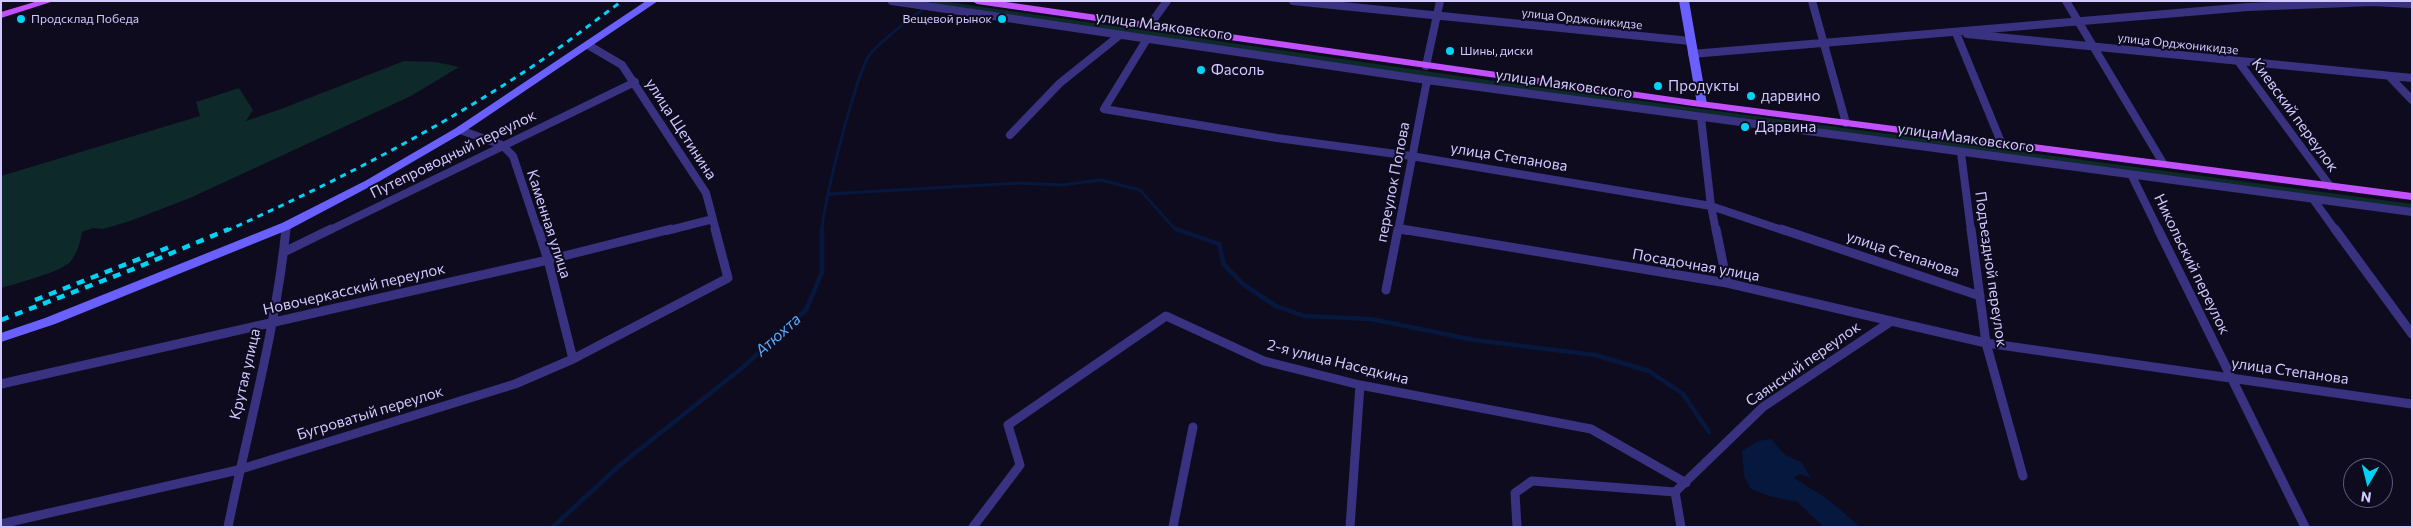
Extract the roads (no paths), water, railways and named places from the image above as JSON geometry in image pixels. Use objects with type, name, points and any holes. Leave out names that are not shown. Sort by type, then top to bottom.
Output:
[{"type":"main road","points":[[1,15],[49,1]]},
{"type":"main road","points":[[1,338],[50,321],[286,226],[369,183],[460,130],[650,4],[663,1]]},
{"type":"main road","name":"улица Маяковского","points":[[977,1],[1702,104],[2412,197]]},
{"type":"main road","points":[[1684,1],[1702,104]]},
{"type":"street","name":"улица Маяковского","points":[[892,1],[1427,80],[2132,176],[2412,212]]},
{"type":"street","points":[[1149,26],[1167,1]]},
{"type":"street","name":"улица Орджоникидзе","points":[[1293,1],[1690,41]]},
{"type":"street","points":[[1426,66],[1440,1]]},
{"type":"street","points":[[1812,1],[1846,123]]},
{"type":"street","points":[[2066,1],[2163,163]]},
{"type":"street","name":"улица Орджоникидзе","points":[[1692,54],[2248,7],[2372,2],[2412,4]]},
{"type":"street","name":"улица Орджоникидзе","points":[[1943,32],[2412,78]]},
{"type":"street","points":[[1956,33],[2001,142]]},
{"type":"street","points":[[1010,135],[1060,83],[1120,35]]},
{"type":"street","name":"улица Степанова","points":[[1147,39],[1104,109],[1278,138],[1411,156],[1711,206],[1980,296]]},
{"type":"street","name":"улица Щетинина","points":[[588,45],[622,65],[635,82],[706,193],[728,278]]},
{"type":"street","name":"Киевский переулок","points":[[2238,61],[2330,186]]},
{"type":"street","points":[[2389,76],[2412,100]]},
{"type":"street","name":"переулок Попова","points":[[1386,290],[1427,80]]},
{"type":"street","name":"Путепроводный переулок","points":[[284,252],[635,82]]},
{"type":"street","points":[[1701,118],[1711,206],[1727,283]]},
{"type":"street","points":[[460,130],[502,145]]},
{"type":"street","name":"Каменная улица","points":[[502,145],[513,156],[548,260],[573,359]]},
{"type":"street","name":"Подъездной переулок","points":[[1961,153],[1986,343],[2023,476]]},
{"type":"street","name":"Никольский переулок","points":[[2132,176],[2305,527]]},
{"type":"street","points":[[2313,199],[2412,334]]},
{"type":"street","name":"Новочеркасский переулок","points":[[1,384],[272,324],[548,260],[713,219]]},
{"type":"street","name":"Крутая улица","points":[[228,527],[238,470],[272,324],[284,252],[286,226]]},
{"type":"street","name":"Посадочная улица","points":[[1398,229],[1727,283],[1986,343]]},
{"type":"street","name":"Бугроватый переулок","points":[[1,524],[238,470],[515,384],[573,359],[728,278]]},
{"type":"street","name":"2-я улица Наседкина","points":[[973,527],[1020,465],[1008,425],[1166,316],[1264,361],[1360,385],[1591,428],[1686,483]]},
{"type":"street","name":"Саянский переулок","points":[[1675,492],[1763,407],[1890,322]]},
{"type":"street","name":"улица Степанова","points":[[1986,343],[2412,404]]},
{"type":"street","points":[[1350,527],[1360,385]]},
{"type":"street","points":[[1173,527],[1193,427]]},
{"type":"street","points":[[1517,527],[1515,493],[1532,481],[1675,492],[1681,527]]},
{"type":"water","points":[[1771,439],[1785,455],[1801,462],[1811,478],[1799,474],[1794,478],[1829,500],[1860,527],[1824,527],[1797,502],[1769,496],[1751,489],[1744,476],[1742,451],[1758,441]]},
{"type":"waterway","name":"Атюхта","points":[[822,231],[841,139],[857,84],[865,64],[871,53],[893,32],[933,1]]},
{"type":"waterway","points":[[829,194],[1019,183],[1061,185],[1101,180],[1140,190],[1175,229],[1180,231]]},
{"type":"waterway","points":[[1176,229],[1219,244],[1224,265],[1244,285],[1276,306],[1304,316],[1371,319],[1474,340],[1595,355],[1649,371],[1683,394],[1709,432]]},
{"type":"waterway","name":"Атюхта","points":[[553,527],[620,465],[742,368],[806,310],[822,272],[822,231]]},
{"type":"railway","points":[[226,231],[341,177],[452,117],[537,64],[622,1]]},
{"type":"railway","points":[[1,320],[136,268],[229,229]]},
{"type":"railway","points":[[35,300],[172,246]]},
{"type":"place","name":"Продсклад Победа","points":[[21,19]]},
{"type":"place","name":"Вещевой рынок","points":[[1002,19]]},
{"type":"place","name":"Шины, диски","points":[[1450,51]]},
{"type":"place","name":"Фасоль","points":[[1201,70]]},
{"type":"place","name":"Продукты","points":[[1658,86]]},
{"type":"place","name":"дарвино","points":[[1751,96]]},
{"type":"place","name":"Дарвина","points":[[1745,127]]}]
